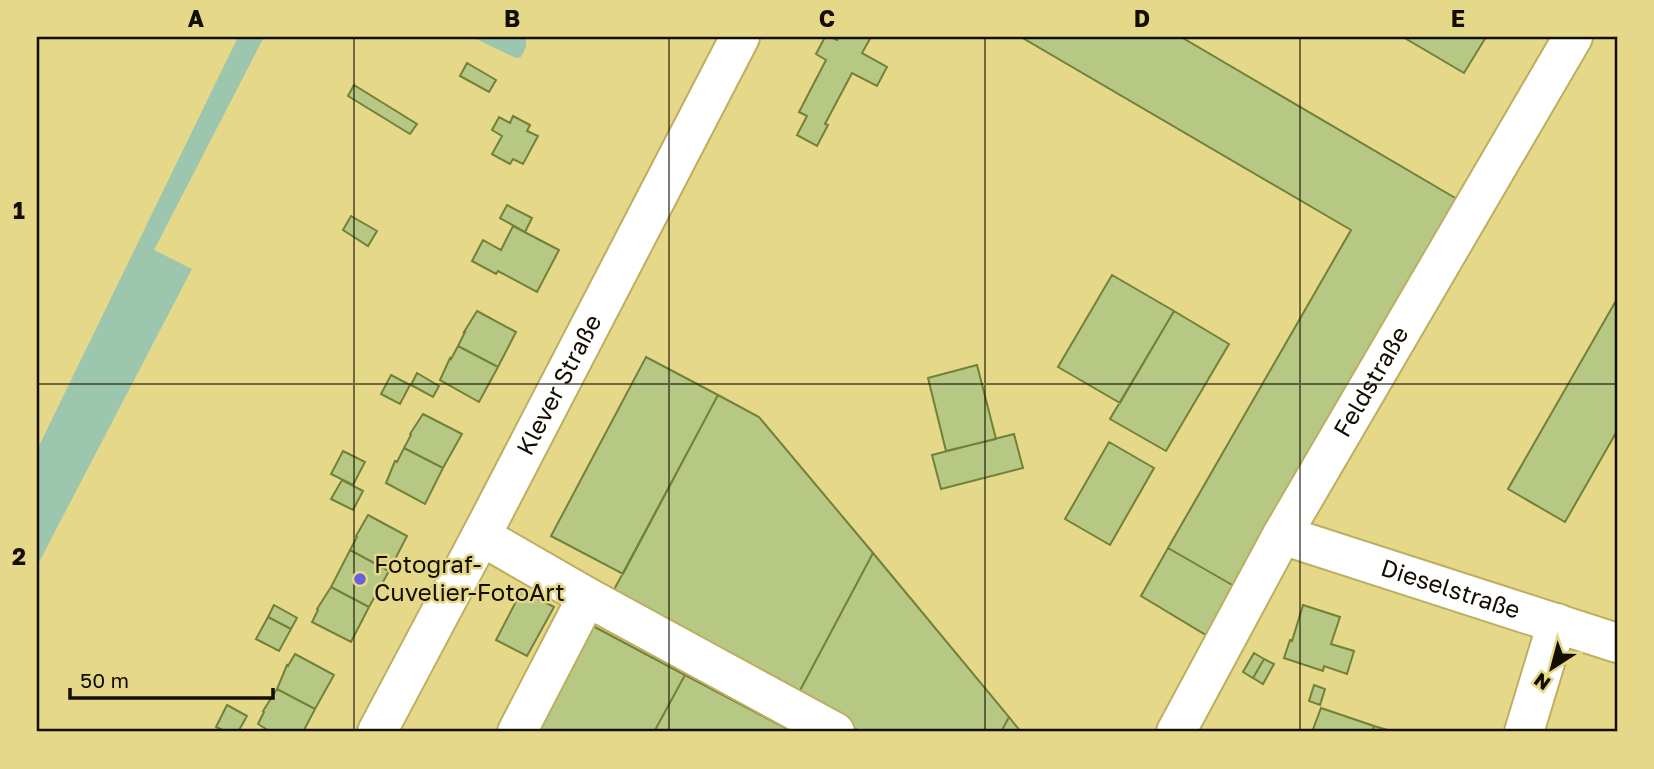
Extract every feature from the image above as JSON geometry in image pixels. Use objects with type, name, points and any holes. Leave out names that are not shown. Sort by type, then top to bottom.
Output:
[{"type":"street","name":"Klever Straße","points":[[377,732],[740,37]]},
{"type":"street","name":"Feldstraße","points":[[1176,732],[1282,535],[1573,37]]},
{"type":"street","name":"Dieselstraße","points":[[1282,535],[1617,643]]},
{"type":"street","points":[[481,536],[835,732]]},
{"type":"street","points":[[517,732],[587,597]]},
{"type":"street","points":[[1524,732],[1557,623]]},
{"type":"green space","points":[[238,37],[264,37],[154,250],[192,269],[37,566],[37,450]]},
{"type":"green space","points":[[472,37],[526,37],[526,47],[521,57],[516,58]]},
{"type":"building","points":[[825,37],[837,40],[839,37],[871,37],[862,53],[887,67],[877,86],[852,73],[825,124],[828,125],[817,146],[797,135],[807,116],[799,112],[826,60],[816,54]]},
{"type":"building","points":[[1021,37],[1181,37],[1457,199],[1234,586],[1168,548],[1351,230]]},
{"type":"building","points":[[1403,37],[1486,37],[1464,73]]},
{"type":"building","points":[[467,63],[496,80],[489,92],[460,76]]},
{"type":"building","points":[[354,85],[417,124],[410,134],[348,96]]},
{"type":"building","points":[[513,116],[530,125],[527,131],[538,136],[523,164],[513,159],[510,164],[492,154],[502,136],[492,130],[499,117],[510,123]]},
{"type":"building","points":[[507,205],[532,218],[525,232],[500,218]]},
{"type":"building","points":[[351,216],[377,231],[368,246],[343,230]]},
{"type":"building","points":[[513,226],[559,250],[537,292],[498,271],[496,274],[472,261],[483,240],[501,250]]},
{"type":"building","points":[[1112,275],[1174,311],[1120,403],[1058,367]]},
{"type":"building","points":[[1617,299],[1617,431],[1565,522],[1508,489]]},
{"type":"building","points":[[477,311],[516,332],[498,367],[458,346]]},
{"type":"building","points":[[1174,311],[1229,344],[1166,451],[1110,419]]},
{"type":"building","points":[[458,346],[498,367],[479,402],[440,380]]},
{"type":"building","points":[[646,357],[718,395],[623,574],[551,536]]},
{"type":"building","points":[[977,365],[996,439],[946,451],[928,378]]},
{"type":"building","points":[[417,373],[439,386],[433,397],[411,385]]},
{"type":"building","points":[[391,375],[410,385],[400,404],[381,394]]},
{"type":"building","points":[[718,395],[759,417],[873,553],[796,698],[609,599]]},
{"type":"building","points":[[423,414],[462,434],[443,468],[404,448]]},
{"type":"building","points":[[1014,434],[1023,468],[941,489],[932,455]]},
{"type":"building","points":[[1109,442],[1154,468],[1110,545],[1065,519]]},
{"type":"building","points":[[404,448],[443,468],[425,504],[386,483]]},
{"type":"building","points":[[343,451],[365,462],[353,485],[331,474]]},
{"type":"building","points":[[342,480],[363,491],[353,510],[331,499]]},
{"type":"building","points":[[368,515],[407,536],[389,571],[350,550]]},
{"type":"building","points":[[1168,548],[1234,586],[1206,635],[1141,596]]},
{"type":"building","name":"Fotograf- Cuvelier-FotoArt","points":[[350,550],[389,571],[369,607],[331,587]]},
{"type":"building","points":[[873,553],[1009,717],[1001,732],[861,732],[796,698]]},
{"type":"building","points":[[331,587],[369,607],[351,642],[312,622]]},
{"type":"building","points":[[522,590],[554,607],[527,656],[496,640]]},
{"type":"building","points":[[274,605],[297,618],[291,629],[268,617]]},
{"type":"building","points":[[1303,605],[1340,617],[1331,644],[1354,651],[1347,674],[1324,666],[1323,671],[1284,658]]},
{"type":"building","points":[[268,617],[291,629],[279,651],[256,639]]},
{"type":"building","points":[[591,625],[685,675],[654,732],[534,732]]},
{"type":"building","points":[[1254,653],[1264,659],[1253,678],[1243,672]]},
{"type":"building","points":[[295,654],[334,675],[315,709],[277,689]]},
{"type":"building","points":[[1264,659],[1274,664],[1263,684],[1253,678]]},
{"type":"building","points":[[685,675],[793,732],[654,732]]},
{"type":"building","points":[[1314,685],[1325,689],[1320,705],[1309,701]]},
{"type":"building","points":[[277,689],[315,709],[303,732],[271,732],[258,724]]},
{"type":"building","points":[[227,705],[247,716],[238,732],[227,732],[216,727]]},
{"type":"building","points":[[1321,708],[1374,726],[1372,732],[1312,732]]},
{"type":"building","points":[[1009,717],[1021,732],[1001,732]]},
{"type":"building","points":[[1374,726],[1394,732],[1372,732]]},
{"type":"place","name":"Fotograf- Cuvelier-FotoArt","points":[[360,579]]}]
